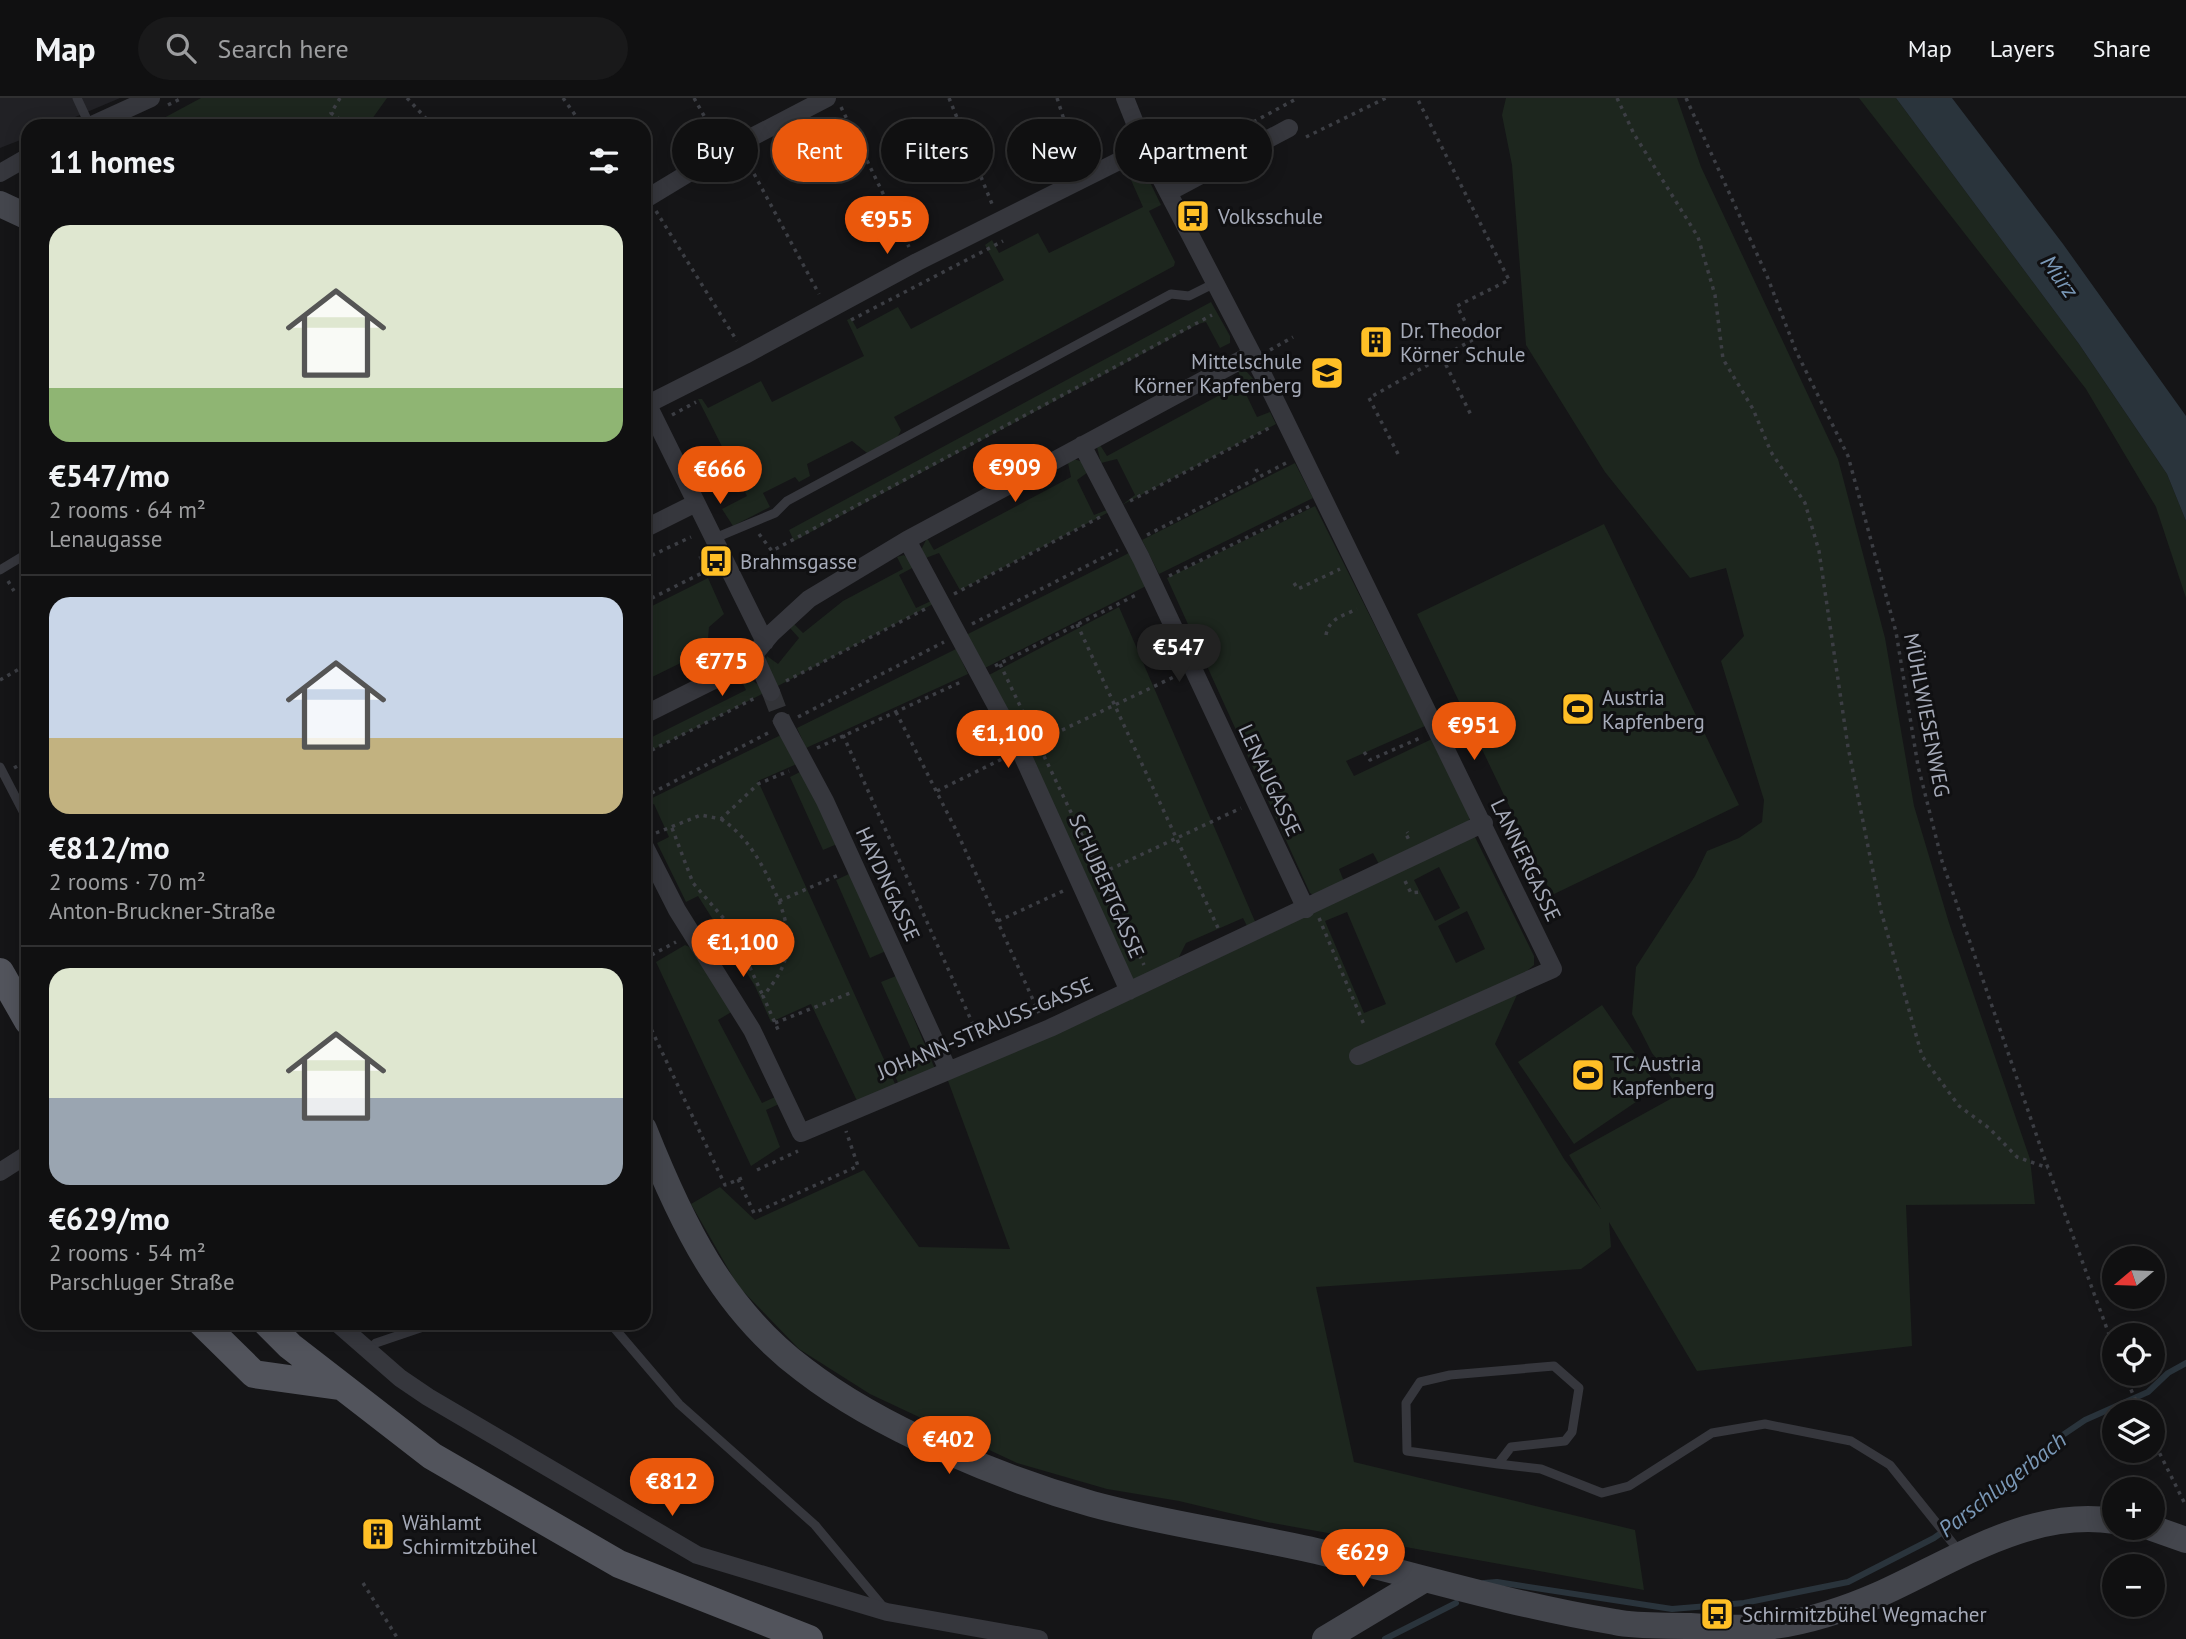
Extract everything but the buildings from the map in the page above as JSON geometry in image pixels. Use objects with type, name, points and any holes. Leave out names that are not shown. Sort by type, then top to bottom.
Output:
[{"type":"main road","points":[[0,204],[21,214]]},
{"type":"main road","points":[[0,972],[21,1009]]},
{"type":"main road","points":[[651,1146],[686,1228],[727,1295],[782,1353],[843,1398],[903,1430],[991,1468],[1093,1504],[1249,1536],[1619,1623],[1718,1628],[1771,1626],[1806,1620],[1876,1596],[1956,1548],[2042,1524],[2078,1518],[2102,1520]]},
{"type":"main road","points":[[209,1330],[254,1374],[342,1387]]},
{"type":"main road","points":[[274,1330],[290,1346],[432,1456],[619,1564],[808,1639]]},
{"type":"main road","points":[[2165,1533],[2186,1540]]},
{"type":"main road","points":[[1325,1639],[1425,1579]]},
{"type":"street","points":[[105,119],[151,98]]},
{"type":"street","points":[[758,133],[827,98]]},
{"type":"street","name":"LANNERGASSE","points":[[1125,98],[1133,119]]},
{"type":"street","points":[[1169,192],[1289,128]]},
{"type":"street","points":[[0,173],[21,161]]},
{"type":"street","points":[[651,196],[674,182]]},
{"type":"street","points":[[651,398],[745,355],[917,262],[1075,182]]},
{"type":"street","name":"LANNERGASSE","points":[[1164,182],[1211,286],[1261,352],[1373,601],[1484,823],[1553,969],[1359,1056]]},
{"type":"street","points":[[651,712],[746,664],[809,598],[907,540],[1261,352]]},
{"type":"street","points":[[651,410],[765,642]]},
{"type":"street","name":"LENAUGASSE","points":[[1082,445],[1154,586],[1306,909]]},
{"type":"street","points":[[651,526],[696,503]]},
{"type":"street","name":"SCHUBERTGASSE","points":[[907,540],[1020,750],[1129,990]]},
{"type":"street","points":[[755,657],[770,692]]},
{"type":"street","name":"HAYDNGASSE","points":[[784,722],[856,867],[948,1070]]},
{"type":"street","name":"JOHANN-STRAUSS-GASSE","points":[[651,850],[677,910],[752,1030],[800,1133],[1050,1028],[1484,823]]},
{"type":"street","points":[[1,1170],[21,1158]]},
{"type":"street","points":[[345,1330],[428,1397],[697,1555],[887,1612],[1039,1639]]},
{"type":"lane","points":[[77,98],[87,119]]},
{"type":"lane","points":[[715,538],[775,513],[787,500],[1171,294],[1189,296],[1211,286]]},
{"type":"lane","points":[[0,570],[21,557]]},
{"type":"lane","points":[[0,767],[21,808]]},
{"type":"lane","points":[[368,1350],[376,1343],[414,1330]]},
{"type":"lane","points":[[616,1330],[679,1404],[815,1525],[887,1612]]},
{"type":"lane","points":[[1497,1464],[1511,1447],[1565,1441],[1572,1432],[1579,1388],[1554,1366],[1450,1375],[1420,1382],[1406,1403],[1408,1451],[1497,1464],[1541,1469],[1602,1493],[1629,1486],[1712,1433],[1765,1424],[1851,1441],[1890,1465],[1956,1548]]},
{"type":"path","points":[[339,119],[331,113],[340,98]]},
{"type":"path","points":[[407,98],[426,119]]},
{"type":"path","points":[[563,98],[578,119]]},
{"type":"path","points":[[694,98],[710,119]]},
{"type":"path","points":[[836,98],[917,262]]},
{"type":"path","points":[[949,98],[1000,222]]},
{"type":"path","points":[[1057,98],[1065,119]]},
{"type":"path","points":[[1259,119],[1298,98]]},
{"type":"path","points":[[1289,128],[1296,142],[1385,98]]},
{"type":"path","points":[[1398,454],[1369,398],[1474,339],[1457,306],[1509,280],[1417,98]]},
{"type":"path","points":[[1616,98],[1634,134],[1698,237],[1715,295],[1723,359],[1754,409],[1771,452],[1805,503],[1819,551],[1848,747],[1881,911],[1922,1056],[1959,1106],[1989,1128],[2017,1157],[2048,1167]]},
{"type":"path","name":"MÜHLWIESENWEG","points":[[1686,98],[1767,276],[1796,351],[1848,456],[1896,632],[1918,766],[1941,861],[2105,1323]]},
{"type":"path","points":[[756,182],[828,311]]},
{"type":"path","points":[[651,206],[682,250],[745,355]]},
{"type":"path","points":[[849,322],[1014,236]]},
{"type":"path","points":[[755,528],[765,549],[772,551],[1035,414],[1220,311],[1211,286]]},
{"type":"path","points":[[1261,352],[1293,337]]},
{"type":"path","points":[[1442,357],[1472,417]]},
{"type":"path","points":[[665,419],[702,399]]},
{"type":"path","points":[[651,751],[770,692],[1276,424]]},
{"type":"path","points":[[970,625],[988,612],[1035,592],[1133,543],[1295,458]]},
{"type":"path","points":[[1256,469],[1259,477]]},
{"type":"path","points":[[1210,494],[1213,501]]},
{"type":"path","points":[[1154,586],[1193,562],[1317,502]]},
{"type":"path","points":[[1168,516],[1171,523]]},
{"type":"path","points":[[651,556],[691,535],[705,567],[704,572],[651,598]]},
{"type":"path","points":[[1085,559],[1088,565]]},
{"type":"path","points":[[1293,583],[1298,589],[1347,566]]},
{"type":"path","points":[[673,581],[674,587]]},
{"type":"path","points":[[1032,586],[1035,592]]},
{"type":"path","points":[[1326,635],[1328,625],[1333,620],[1373,601]]},
{"type":"path","points":[[1077,624],[1226,945]]},
{"type":"path","points":[[651,794],[910,657],[951,639]]},
{"type":"path","points":[[1000,664],[1039,741],[1150,980]]},
{"type":"path","points":[[0,680],[21,668]]},
{"type":"path","points":[[937,791],[1192,668]]},
{"type":"path","points":[[9,675],[14,682]]},
{"type":"path","points":[[816,702],[819,707]]},
{"type":"path","points":[[896,712],[937,791],[1038,1011],[1050,1028]]},
{"type":"path","points":[[1364,752],[1370,760],[1436,731]]},
{"type":"path","points":[[843,735],[987,1055]]},
{"type":"path","points":[[721,819],[758,784],[796,768],[802,755]]},
{"type":"path","points":[[706,758],[710,763]]},
{"type":"path","points":[[657,784],[660,789]]},
{"type":"path","points":[[998,921],[1255,802]]},
{"type":"path","points":[[651,837],[701,815],[721,819],[735,828],[752,848],[779,901],[789,930],[788,953],[782,972],[763,996]]},
{"type":"path","points":[[672,828],[693,883],[732,928],[780,1034]]},
{"type":"path","points":[[1398,865],[1411,893],[1420,892]]},
{"type":"path","points":[[779,901],[856,867]]},
{"type":"path","points":[[775,1023],[853,992]]},
{"type":"path","points":[[651,1028],[725,1185],[740,1179],[754,1213],[860,1163],[841,1116]]},
{"type":"path","points":[[2164,1463],[2186,1506]]},
{"type":"path","points":[[363,1583],[398,1639]]},
{"type":"shaded area","points":[[0,98],[120,98],[70,119],[21,119],[21,140],[0,148]]},
{"type":"shaded area","points":[[201,98],[387,98],[372,119],[162,119]]},
{"type":"shaded area","points":[[1506,98],[1677,98],[1701,167],[1838,459],[1885,638],[1914,806],[1949,923],[2030,1159],[2035,1204],[1906,1205],[1912,1346],[1697,1371],[1609,1222],[1611,1247],[1581,1269],[1316,1287],[1354,1462],[1635,1530],[1644,1590],[1267,1522],[1179,1501],[1107,1489],[1017,1463],[870,1394],[799,1349],[738,1286],[691,1204],[720,1187],[755,1220],[864,1170],[919,1247],[1010,1249],[947,1078],[1177,978],[1473,833],[1534,956],[1534,965],[1528,970],[1495,1044],[1564,1159],[1601,1209],[1569,1155],[1683,1092],[1652,1053],[1632,1014],[1636,967],[1695,876],[1707,851],[1739,838],[1762,822],[1764,800],[1721,661],[1744,636],[1726,568],[1690,578],[1605,472],[1526,345],[1512,165],[1502,115]],"holes":[[[1439,867],[1460,908],[1435,921],[1414,880]],[[1467,911],[1485,949],[1456,963],[1438,926]],[[1347,912],[1386,1004],[1364,1013],[1325,921]]]},
{"type":"shaded area","points":[[1859,98],[1896,98],[2079,344],[2167,474],[2186,521],[2186,598],[2156,507],[2086,389]]},
{"type":"shaded area","points":[[1132,182],[1150,182],[1161,205],[1149,211],[1175,262],[1174,266],[894,417],[901,430],[887,445],[867,453],[852,441],[807,464],[810,476],[799,482],[795,477],[763,493],[770,507],[733,526],[722,509],[747,496],[698,399],[702,399],[708,408],[761,381],[772,402],[864,356],[847,320],[851,318],[857,329],[898,307],[911,329],[1004,280],[985,245],[992,240],[999,253],[1038,233],[1049,253],[1143,207]]},
{"type":"shaded area","points":[[1211,302],[1230,336],[1230,343],[1220,348],[1206,322],[1198,324],[794,541],[789,530]]},
{"type":"shaded area","points":[[1238,370],[1246,371],[1256,382],[1243,388],[1257,417],[1270,412],[1276,424],[1122,505],[1135,495],[1117,459],[1101,463],[1097,447],[1100,445],[1107,456],[1242,383]]},
{"type":"shaded area","points":[[1074,459],[1083,462],[1091,470],[1077,480],[1094,515],[1109,509],[1111,511],[960,590],[939,553],[923,559],[920,552],[927,538],[934,550],[1071,477],[1068,463]]},
{"type":"shaded area","points":[[1295,463],[1313,498],[1159,574],[1142,540]]},
{"type":"shaded area","points":[[1315,506],[1425,726],[1346,761],[1354,776],[1432,739],[1470,818],[1466,825],[1380,866],[1373,853],[1339,869],[1345,884],[1315,896],[1310,893],[1167,578]]},
{"type":"shaded area","name":"Austria Kapfenberg","points":[[1604,524],[1739,805],[1552,895],[1417,614]]},
{"type":"shaded area","points":[[1131,552],[1148,585],[981,670],[964,636]]},
{"type":"shaded area","points":[[904,555],[916,566],[899,575],[916,608],[931,601],[933,604],[774,688],[765,663],[767,656],[778,664],[799,638],[790,628],[794,624],[803,633],[843,601],[903,569],[897,557]]},
{"type":"shaded area","points":[[708,578],[724,614],[709,627],[707,650],[651,678],[651,606]]},
{"type":"shaded area","points":[[1119,607],[1257,926],[1249,930],[1243,918],[1186,943],[1175,965],[1139,980],[1132,979],[1124,970],[1088,879],[987,676]]},
{"type":"shaded area","points":[[956,649],[968,674],[806,748],[797,728]]},
{"type":"shaded area","points":[[749,679],[761,686],[764,693],[651,750],[651,738],[746,690],[742,682]]},
{"type":"shaded area","points":[[785,733],[799,763],[758,781],[896,1086],[858,1103],[811,1004],[771,1022],[755,986],[698,896],[686,902],[657,843],[669,837],[654,804],[651,805],[651,799]]},
{"type":"shaded area","points":[[802,771],[837,844],[823,850],[790,777]]},
{"type":"shaded area","points":[[851,873],[886,951],[870,958],[836,880]]},
{"type":"shaded area","points":[[685,945],[692,948],[733,1011],[718,1020],[762,1103],[775,1097],[779,1104],[766,1110],[780,1147],[751,1166],[656,962]]},
{"type":"shaded area","points":[[896,976],[935,1069],[899,1085],[893,1071],[916,1060],[881,982]]},
{"type":"shaded area","name":"TC Austria Kapfenberg","points":[[1602,1005],[1658,1087],[1574,1144],[1518,1062]]},
{"type":"water","name":"Mürz","points":[[1896,98],[1952,98],[2063,244],[2186,416],[2186,521],[2167,474],[2079,344]]},
{"type":"waterway","name":"Parschlugerbach","points":[[1484,1583],[1497,1582],[1672,1609],[1744,1603],[1848,1582],[1934,1538],[2007,1486],[2054,1441],[2085,1420],[2148,1392],[2168,1373],[2186,1363]]},
{"type":"waterway","name":"Parschlugerbach","points":[[1385,1639],[1456,1603]]},
{"type":"tunnel","points":[[771,692],[782,721]]},
{"type":"place","name":"Volksschule","points":[[1193,216]]},
{"type":"place","name":"Dr. Theodor Körner Schule","points":[[1376,342]]},
{"type":"place","name":"Mittelschule Körner Kapfenberg","points":[[1327,373]]},
{"type":"place","name":"Brahmsgasse","points":[[716,561]]},
{"type":"place","name":"Austria Kapfenberg","points":[[1578,709]]},
{"type":"place","name":"TC Austria Kapfenberg","points":[[1588,1075]]},
{"type":"place","name":"Wählamt Schirmitzbühel","points":[[378,1534]]},
{"type":"place","name":"Schirmitzbühel Wegmacher","points":[[1717,1614]]}]
